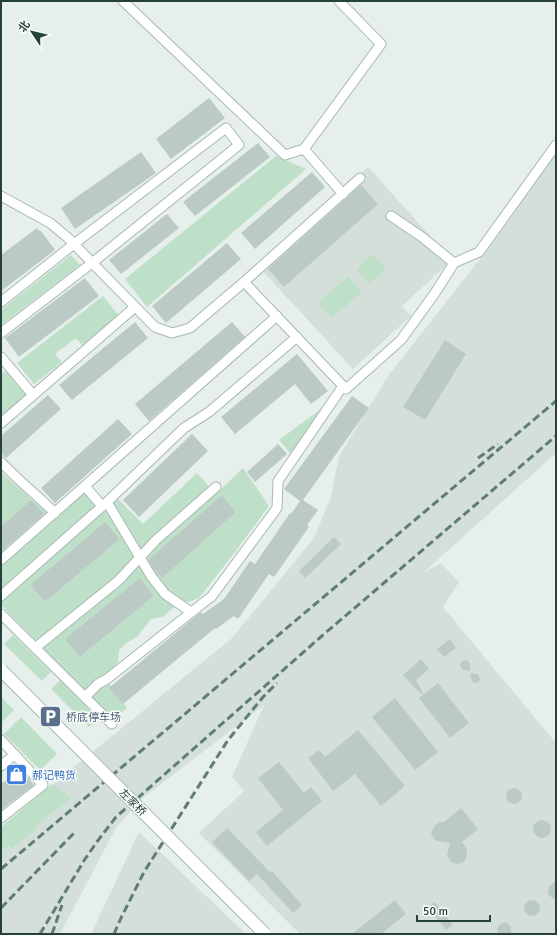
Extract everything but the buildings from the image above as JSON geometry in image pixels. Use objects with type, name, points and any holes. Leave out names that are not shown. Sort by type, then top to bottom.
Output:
[{"type":"main road","name":"左家桥","points":[[1,670],[265,934]]},
{"type":"street","points":[[123,1],[150,25],[285,155],[304,149],[381,44],[339,1]]},
{"type":"street","points":[[1,302],[74,244],[226,128],[239,145],[92,263],[1,333]]},
{"type":"street","points":[[244,282],[346,389],[401,340],[435,293],[454,263],[479,252],[556,145]]},
{"type":"street","points":[[304,149],[343,194]]},
{"type":"street","points":[[1,196],[50,223],[74,244],[155,327],[172,333],[190,328],[244,282],[360,178]]},
{"type":"street","points":[[391,216],[454,263]]},
{"type":"street","points":[[1,422],[135,307]]},
{"type":"street","points":[[1,560],[277,316]]},
{"type":"street","points":[[1,596],[105,504],[184,428],[209,412],[297,338]]},
{"type":"street","points":[[1,356],[32,395]]},
{"type":"street","points":[[85,697],[98,684],[107,679],[212,596],[276,508],[278,481],[343,386]]},
{"type":"street","points":[[1,462],[55,513]]},
{"type":"street","points":[[85,486],[105,504],[150,576],[165,594],[191,612]]},
{"type":"street","points":[[35,648],[118,581],[156,540],[216,487]]},
{"type":"street","points":[[1,614],[112,724]]},
{"type":"street","points":[[1,740],[43,785],[1,818]]},
{"type":"street","points":[[1,766],[14,755]]},
{"type":"shaded area","points":[[556,153],[556,453],[423,573],[441,563],[459,582],[443,607],[556,743],[556,934],[300,934],[199,833],[244,791],[232,777],[264,705],[144,797],[117,826],[60,934],[1,934],[1,827],[232,638],[314,538],[331,497],[339,456],[388,376],[479,260]]},
{"type":"shaded area","points":[[368,167],[452,260],[402,306],[411,316],[353,369],[259,267]]},
{"type":"shaded area","points":[[139,832],[246,934],[91,934]]},
{"type":"green space","points":[[276,156],[306,169],[147,307],[125,279]]},
{"type":"green space","points":[[373,254],[386,269],[369,284],[356,269]]},
{"type":"green space","points":[[71,255],[80,265],[1,325],[1,310]]},
{"type":"green space","points":[[348,276],[362,292],[332,318],[318,303]]},
{"type":"green space","points":[[103,296],[119,316],[82,345],[76,338],[55,354],[62,362],[34,384],[17,363]]},
{"type":"green space","points":[[5,371],[27,394],[1,416],[1,374]]},
{"type":"green space","points":[[325,406],[291,454],[279,440]]},
{"type":"green space","points":[[243,468],[269,506],[199,598],[173,608],[163,617],[151,619],[137,637],[128,642],[119,650],[118,662],[104,677],[127,708],[113,719],[1,605],[1,554],[44,515],[31,500],[1,526],[1,472],[55,520],[85,492],[106,512],[118,499],[143,524],[197,473],[216,494]],"holes":[[[222,495],[236,512],[161,577],[147,561]],[[105,522],[120,539],[45,602],[30,585]],[[140,578],[154,596],[80,657]]]},
{"type":"green space","points":[[13,635],[51,672],[42,681],[4,644]]},
{"type":"green space","points":[[60,680],[98,719],[89,727],[51,689]]},
{"type":"green space","points":[[1,697],[14,710],[1,723]]},
{"type":"green space","points":[[21,717],[57,754],[40,770],[4,734]]},
{"type":"green space","points":[[52,784],[71,798],[35,826],[37,828],[12,849],[9,845],[1,852],[1,827]]},
{"type":"railway","points":[[1,869],[556,401]]},
{"type":"railway","points":[[40,934],[85,859],[116,817],[323,635],[556,436]]},
{"type":"railway","points":[[478,458],[498,444]]},
{"type":"railway","points":[[114,934],[144,872],[228,740],[263,697],[277,683]]},
{"type":"railway","points":[[1,908],[76,831]]},
{"type":"railway","points":[[52,934],[62,905]]},
{"type":"place","name":"桥底停车场","points":[[50,717]]},
{"type":"place","name":"郝记鸭货","points":[[17,775]]}]
